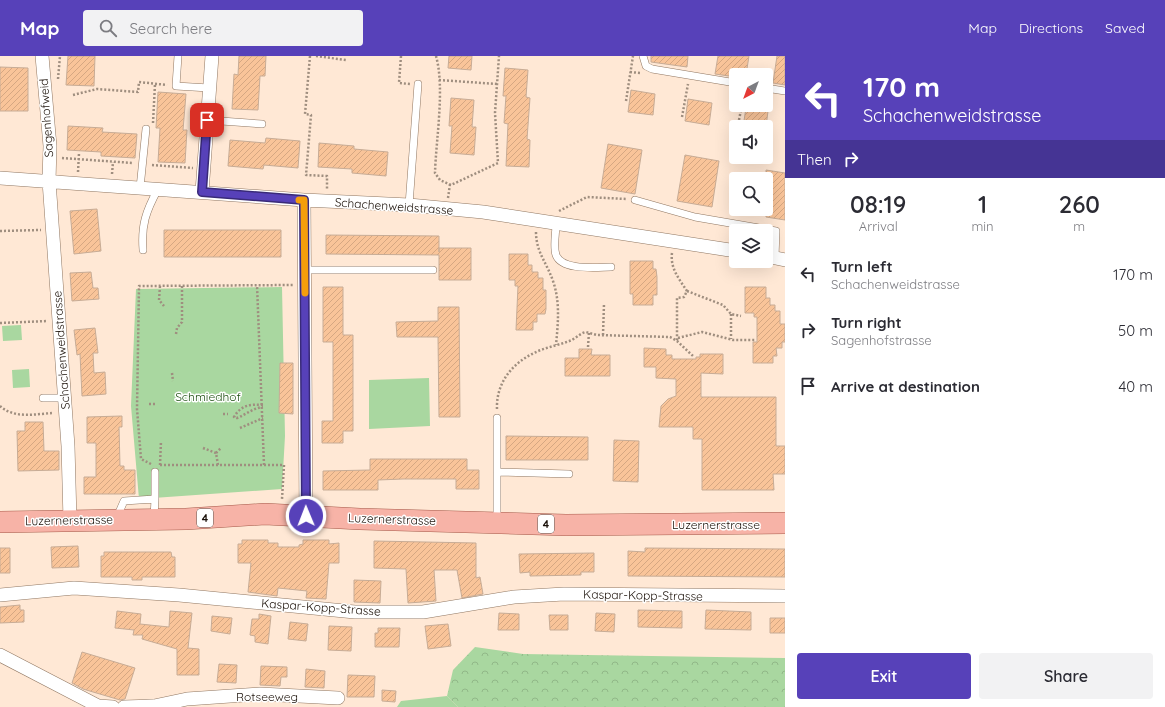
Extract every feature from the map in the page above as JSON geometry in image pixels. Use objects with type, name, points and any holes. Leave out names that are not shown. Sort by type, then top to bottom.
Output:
[{"type":"main road","name":"Luzernerstrasse","points":[[0,522],[154,520],[265,514],[360,519],[566,525],[785,523]]},
{"type":"street","name":"Sagenhofweid","points":[[42,56],[49,158],[49,181]]},
{"type":"street","points":[[202,192],[212,56]]},
{"type":"street","name":"Schachenweidstrasse","points":[[0,178],[304,200],[409,205],[483,212],[729,250]]},
{"type":"street","name":"Schachenweidstrasse","points":[[49,181],[66,413],[70,520]]},
{"type":"street","points":[[304,200],[306,516]]},
{"type":"street","name":"Kaspar-Kopp-Strasse","points":[[0,595],[74,588],[178,595],[355,612],[423,612],[514,597],[564,594],[785,596]]},
{"type":"street","points":[[0,655],[99,706],[112,707]]},
{"type":"street","name":"Rotseeweg","points":[[124,707],[154,706],[187,699],[260,694],[338,698]]},
{"type":"lane","points":[[178,56],[176,86],[210,88]]},
{"type":"lane","points":[[643,56],[646,66],[652,69],[729,82]]},
{"type":"lane","points":[[409,205],[418,84]]},
{"type":"lane","points":[[773,89],[785,90]]},
{"type":"lane","points":[[207,120],[262,124]]},
{"type":"lane","points":[[140,188],[146,129]]},
{"type":"lane","points":[[143,250],[142,238],[146,214],[158,189]]},
{"type":"lane","points":[[635,200],[695,217],[776,231],[775,258]]},
{"type":"lane","points":[[556,224],[556,255],[562,263],[576,266],[611,267]]},
{"type":"lane","points":[[305,270],[433,270]]},
{"type":"lane","points":[[43,398],[65,398]]},
{"type":"lane","points":[[497,418],[497,522]]},
{"type":"lane","points":[[154,520],[155,472]]},
{"type":"lane","points":[[497,472],[569,474]]},
{"type":"lane","points":[[115,520],[124,501],[155,499]]},
{"type":"path","points":[[58,79],[60,56]]},
{"type":"path","points":[[310,56],[305,114],[311,115],[306,175],[327,176],[326,201]]},
{"type":"path","points":[[316,56],[346,60]]},
{"type":"path","points":[[401,56],[399,83],[418,84]]},
{"type":"path","points":[[436,56],[439,80],[435,173],[440,180],[450,184],[498,163],[495,113],[499,56]]},
{"type":"path","points":[[626,101],[633,56]]},
{"type":"path","points":[[630,72],[636,72]]},
{"type":"path","points":[[682,117],[689,76]]},
{"type":"path","points":[[439,80],[497,84]]},
{"type":"path","points":[[73,95],[97,89],[138,92],[139,82],[176,86]]},
{"type":"path","points":[[739,120],[741,112]]},
{"type":"path","points":[[78,176],[79,154]]},
{"type":"path","points":[[49,158],[195,168]]},
{"type":"path","points":[[112,179],[113,162]]},
{"type":"path","points":[[448,200],[450,184]]},
{"type":"path","points":[[564,207],[587,197],[635,200]]},
{"type":"path","points":[[536,221],[536,244],[554,283],[559,307],[556,345]]},
{"type":"path","points":[[0,231],[52,229]]},
{"type":"path","points":[[674,241],[672,264],[687,291],[722,305],[731,314],[741,316]]},
{"type":"path","points":[[257,285],[263,406],[264,465]]},
{"type":"path","points":[[282,501],[284,465],[155,465],[141,459],[138,409],[139,286],[298,285]]},
{"type":"path","points":[[160,286],[159,300],[164,306]]},
{"type":"path","points":[[176,334],[177,328],[182,322],[182,286]]},
{"type":"path","points":[[687,291],[684,297],[677,298],[678,339],[693,356]]},
{"type":"path","points":[[603,335],[604,304]]},
{"type":"path","points":[[731,314],[731,339]]},
{"type":"path","points":[[0,324],[59,321]]},
{"type":"path","points":[[588,332],[588,347]]},
{"type":"path","points":[[497,418],[496,399],[507,374],[521,361],[533,353],[588,332],[603,335],[658,336],[678,339],[702,332],[731,339],[756,340]]},
{"type":"path","points":[[172,373],[173,381]]},
{"type":"path","points":[[149,404],[156,404]]},
{"type":"path","points":[[249,404],[263,406],[254,408],[248,414],[237,418],[234,417],[240,409],[249,404]]},
{"type":"path","points":[[0,406],[9,413],[18,415],[66,413]]},
{"type":"path","points":[[223,414],[228,414]]},
{"type":"path","points":[[240,428],[263,418]]},
{"type":"path","points":[[160,465],[161,441]]},
{"type":"path","points":[[203,448],[216,453]]},
{"type":"path","points":[[216,453],[221,448]]},
{"type":"path","points":[[216,453],[218,465]]},
{"type":"green space","name":"Schmiedhof","points":[[282,287],[285,436],[282,489],[139,499],[131,406],[136,289]]},
{"type":"green space","points":[[21,325],[22,340],[3,341],[2,326]]},
{"type":"green space","points":[[29,369],[30,387],[13,388],[12,370]]},
{"type":"green space","points":[[429,378],[430,426],[369,429],[369,380]]},
{"type":"green space","points":[[475,647],[523,654],[785,658],[785,707],[458,707],[447,696],[453,670]]},
{"type":"green space","points":[[447,696],[458,707],[397,707],[401,701]]},
{"type":"building","points":[[68,56],[95,56],[94,86],[66,85]]},
{"type":"building","points":[[239,56],[266,56],[265,76],[260,76],[258,110],[232,109],[234,74],[238,75]]},
{"type":"building","points":[[449,56],[472,56],[471,70],[448,68]]},
{"type":"building","points":[[651,56],[688,56],[687,67],[651,62]]},
{"type":"building","points":[[718,56],[749,56],[747,68],[729,68],[729,76],[715,74]]},
{"type":"building","points":[[777,56],[785,56],[785,85],[773,83]]},
{"type":"building","points":[[0,67],[28,68],[28,111],[0,111]]},
{"type":"building","points":[[505,68],[528,70],[526,97],[530,98],[527,139],[530,140],[529,167],[506,166],[508,124],[504,123],[506,96],[503,96]]},
{"type":"building","points":[[631,90],[655,94],[653,115],[628,112]]},
{"type":"building","points":[[158,92],[186,94],[183,130],[187,130],[185,163],[158,162],[160,128],[156,128]]},
{"type":"building","points":[[451,98],[474,100],[472,127],[476,127],[474,155],[450,153],[452,126],[449,126]]},
{"type":"building","points":[[688,99],[712,103],[709,125],[685,121]]},
{"type":"building","points":[[745,112],[768,112],[767,120],[744,120]]},
{"type":"building","points":[[68,126],[103,128],[102,132],[137,134],[135,158],[101,156],[101,152],[67,150]]},
{"type":"building","points":[[266,138],[300,141],[298,168],[264,165],[263,169],[228,166],[230,140],[265,143]]},
{"type":"building","points":[[319,143],[354,146],[354,149],[388,152],[386,176],[352,173],[352,169],[318,167]]},
{"type":"building","points":[[608,144],[642,150],[635,194],[601,188]]},
{"type":"building","points":[[685,155],[719,161],[712,207],[677,201]]},
{"type":"building","points":[[766,170],[785,173],[785,220],[766,217],[773,216],[773,172],[766,172]]},
{"type":"building","points":[[97,209],[101,251],[74,254],[70,211]]},
{"type":"building","points":[[164,230],[281,230],[281,257],[164,257]]},
{"type":"building","points":[[326,235],[439,236],[439,248],[471,248],[471,280],[439,280],[439,255],[326,254]]},
{"type":"building","points":[[509,254],[528,254],[528,265],[532,265],[532,272],[538,272],[538,278],[543,278],[543,290],[546,290],[546,309],[545,314],[537,314],[537,322],[533,322],[533,330],[516,330],[518,286],[515,286],[515,280],[509,280]]},
{"type":"building","points":[[630,261],[653,261],[653,269],[656,269],[657,277],[657,295],[653,295],[653,305],[633,305],[633,294],[630,294]]},
{"type":"building","points":[[91,272],[93,288],[98,288],[99,299],[72,301],[70,273]]},
{"type":"building","points":[[323,287],[343,287],[343,335],[353,335],[353,431],[343,431],[343,443],[322,443],[322,421],[333,421],[333,342],[323,342]]},
{"type":"building","points":[[745,287],[766,287],[766,298],[770,298],[770,305],[775,305],[775,311],[780,311],[780,324],[785,324],[785,342],[782,342],[782,348],[776,348],[777,356],[773,356],[773,363],[753,363],[753,342],[757,342],[757,317],[754,317],[754,313],[745,313]]},
{"type":"building","points":[[438,307],[459,307],[460,417],[439,417],[438,337],[397,337],[396,322],[438,321]]},
{"type":"building","points":[[95,328],[98,353],[93,353],[94,373],[105,372],[106,394],[82,396],[80,354],[77,355],[74,330]]},
{"type":"building","points":[[644,348],[666,349],[666,355],[672,355],[672,359],[696,359],[696,357],[700,357],[700,354],[723,354],[723,374],[701,373],[701,397],[776,397],[776,446],[785,446],[785,474],[773,474],[774,490],[702,490],[702,439],[693,439],[693,427],[659,427],[661,406],[668,399],[676,396],[676,379],[656,378],[656,367],[644,367]]},
{"type":"building","points":[[579,349],[592,349],[591,355],[610,355],[610,376],[565,376],[565,358],[579,358]]},
{"type":"building","points":[[280,363],[293,363],[293,414],[279,413]]},
{"type":"building","points":[[122,416],[122,427],[119,427],[120,466],[124,466],[124,470],[135,470],[135,494],[84,494],[84,477],[96,477],[96,443],[87,443],[87,417]]},
{"type":"building","points":[[25,422],[43,422],[44,451],[59,451],[59,470],[18,471],[17,431],[25,431]]},
{"type":"building","points":[[506,436],[588,437],[588,460],[506,460]]},
{"type":"building","points":[[614,440],[639,441],[638,482],[613,481]]},
{"type":"building","points":[[370,459],[467,459],[467,470],[479,470],[479,489],[456,489],[456,479],[403,479],[378,480],[378,490],[323,490],[323,471],[370,470]]},
{"type":"building","points":[[242,540],[268,540],[268,543],[278,543],[278,547],[299,547],[299,545],[303,544],[303,540],[329,540],[329,544],[339,543],[339,563],[329,563],[326,599],[306,598],[307,591],[278,588],[277,596],[248,592],[251,563],[238,563],[238,544],[242,544]]},
{"type":"building","points":[[374,541],[476,543],[476,578],[480,577],[483,594],[462,598],[457,570],[434,570],[436,601],[408,603],[406,569],[374,568]]},
{"type":"building","points":[[78,546],[79,567],[52,568],[51,547]]},
{"type":"building","points":[[0,548],[10,548],[10,573],[0,573]]},
{"type":"building","points":[[645,548],[785,549],[785,577],[628,576],[628,551],[645,552]]},
{"type":"building","points":[[104,552],[171,552],[172,557],[175,557],[175,577],[142,577],[142,580],[132,580],[132,577],[101,577],[101,556],[104,556]]},
{"type":"building","points":[[594,553],[594,572],[581,572],[581,575],[530,576],[530,572],[520,573],[519,554]]},
{"type":"building","points":[[354,580],[381,581],[380,603],[354,602]]},
{"type":"building","points":[[20,605],[20,610],[24,610],[24,622],[0,623],[0,607]]},
{"type":"building","points":[[638,610],[682,611],[682,628],[638,627]]},
{"type":"building","points":[[706,610],[751,612],[751,630],[705,629]]},
{"type":"building","points":[[117,611],[141,614],[140,624],[169,627],[170,611],[192,613],[188,648],[199,649],[199,675],[177,675],[177,649],[142,639],[143,635],[133,635],[134,630],[115,628]]},
{"type":"building","points":[[499,613],[519,614],[519,630],[498,630]]},
{"type":"building","points":[[596,613],[615,614],[614,632],[595,631]]},
{"type":"building","points":[[259,614],[271,616],[268,644],[255,642],[255,636],[250,635],[252,619],[259,619]]},
{"type":"building","points":[[549,615],[568,615],[568,630],[550,630]]},
{"type":"building","points":[[212,616],[232,618],[230,634],[211,631]]},
{"type":"building","points":[[770,618],[785,618],[785,633],[770,633]]},
{"type":"building","points":[[290,622],[308,624],[306,641],[288,639]]},
{"type":"building","points":[[448,624],[451,646],[428,649],[425,626]]},
{"type":"building","points":[[329,626],[352,627],[351,651],[328,650]]},
{"type":"building","points":[[378,628],[400,628],[399,647],[375,647],[375,633],[378,633]]},
{"type":"building","points":[[82,652],[135,668],[125,699],[120,700],[83,689],[72,683]]},
{"type":"building","points":[[219,664],[237,665],[236,683],[217,682]]},
{"type":"building","points":[[261,666],[287,667],[287,677],[281,677],[280,686],[260,685]]},
{"type":"building","points":[[306,669],[325,671],[324,688],[305,687]]},
{"type":"building","points":[[348,675],[375,676],[374,697],[347,697]]},
{"type":"building","points":[[382,690],[396,691],[395,702],[382,701]]},
{"type":"slow traffic","points":[[299,200],[304,200],[305,293]]},
{"type":"route","points":[[207,120],[202,192],[304,200],[306,516]]}]
